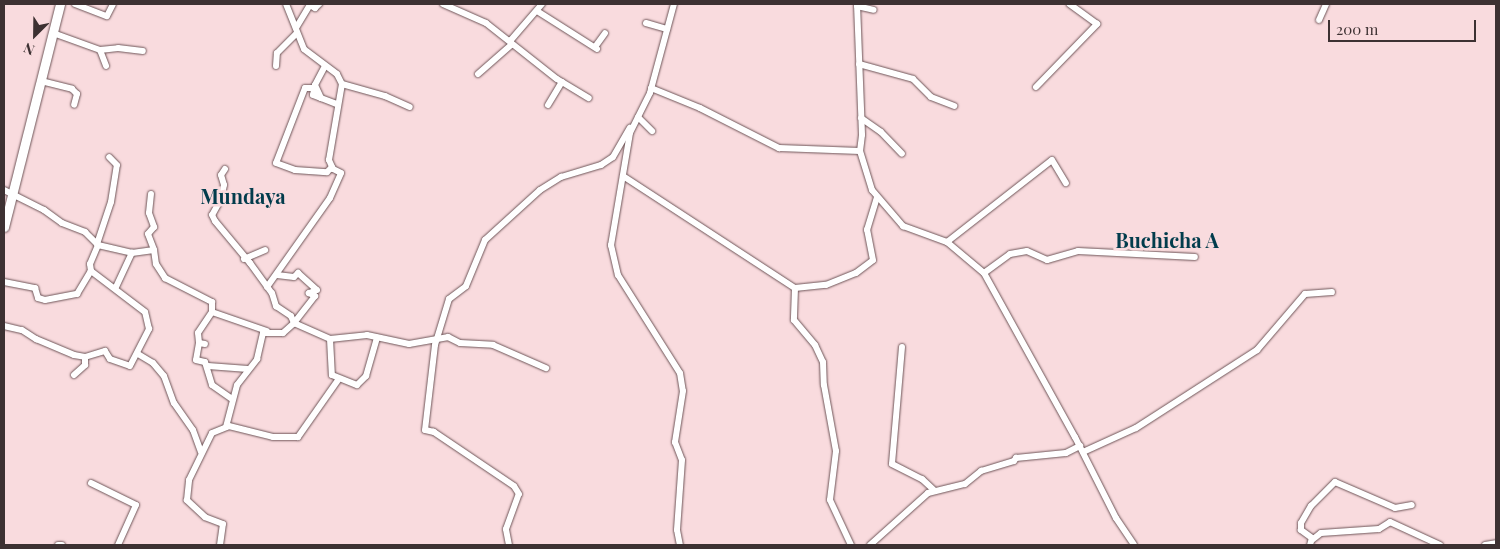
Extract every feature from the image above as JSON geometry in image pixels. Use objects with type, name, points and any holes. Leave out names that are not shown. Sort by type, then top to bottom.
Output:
[{"type":"main road","points":[[4,227],[8,192],[41,80],[60,4]]},
{"type":"street","points":[[75,4],[107,16],[113,4]]},
{"type":"street","points":[[286,4],[304,49],[337,74],[342,84],[331,142],[332,167],[327,172],[295,170],[276,163],[305,88],[314,87]]},
{"type":"street","points":[[276,66],[276,53],[296,31],[310,5],[315,8],[319,4]]},
{"type":"street","points":[[442,4],[486,23],[511,40],[562,82],[589,98]]},
{"type":"street","points":[[478,74],[511,45],[511,40],[538,11],[542,4]]},
{"type":"street","points":[[509,545],[506,529],[519,494],[514,486],[434,432],[425,430],[437,340],[449,299],[466,286],[485,240],[540,190],[561,177],[601,165],[613,157],[636,120],[651,88],[674,4]]},
{"type":"street","points":[[1036,88],[1096,24],[1070,4]]},
{"type":"street","points":[[1319,20],[1326,4]]},
{"type":"street","points":[[874,10],[857,5],[861,118],[860,151],[877,198],[903,226],[947,242],[984,272],[1081,449],[1116,518],[1134,545]]},
{"type":"street","points":[[538,11],[596,48],[605,33]]},
{"type":"street","points":[[646,23],[667,29]]},
{"type":"street","points":[[53,33],[100,50],[118,48],[143,51]]},
{"type":"street","points":[[100,50],[106,66]]},
{"type":"street","points":[[859,64],[912,79],[931,97],[954,106]]},
{"type":"street","points":[[314,87],[325,66]]},
{"type":"street","points":[[41,80],[72,89],[77,94],[74,105]]},
{"type":"street","points":[[548,105],[562,82]]},
{"type":"street","points":[[342,84],[385,96],[410,107]]},
{"type":"street","points":[[314,87],[321,98],[338,104]]},
{"type":"street","points":[[651,88],[700,108],[779,148],[860,151]]},
{"type":"street","points":[[861,118],[881,132],[902,154]]},
{"type":"street","points":[[636,120],[652,131]]},
{"type":"street","points":[[636,120],[623,176],[611,245],[618,275],[680,373],[683,391],[674,442],[682,460],[677,530],[680,545]]},
{"type":"street","points":[[4,282],[35,288],[41,299],[56,299],[77,294],[91,272],[90,264],[111,202],[117,165],[109,157]]},
{"type":"street","points":[[947,242],[1052,160],[1066,184]]},
{"type":"street","points":[[268,287],[336,187],[341,173],[332,167]]},
{"type":"street","points":[[225,169],[221,175],[224,185],[221,199],[212,215],[244,259],[268,287],[276,306],[291,316],[294,323],[330,339],[363,335],[409,344],[448,337],[460,343],[493,345],[546,368]]},
{"type":"street","points":[[623,176],[795,288],[826,285],[856,273],[873,260],[867,230],[877,198]]},
{"type":"street","points":[[8,192],[62,223],[86,232],[97,244],[132,253],[154,250]]},
{"type":"street","points":[[151,194],[150,213],[154,227],[148,234],[154,250],[156,264],[165,278],[205,296],[213,304],[212,312],[198,333],[202,343],[196,360],[208,366],[248,369]]},
{"type":"street","points":[[244,259],[264,250]]},
{"type":"street","points":[[984,272],[1010,254],[1027,251],[1047,260],[1078,251],[1195,257]]},
{"type":"street","points":[[116,287],[132,253]]},
{"type":"street","points":[[4,326],[22,330],[36,339],[85,357],[105,350],[110,359],[130,366],[138,354],[150,323],[145,312],[116,287],[91,272]]},
{"type":"street","points":[[212,312],[267,331],[284,333],[315,296],[309,293],[317,290],[298,273],[294,277],[277,275]]},
{"type":"street","points":[[795,288],[794,320],[815,345],[823,362],[824,385],[836,451],[830,500],[851,545]]},
{"type":"street","points":[[870,545],[909,508],[934,490],[965,484],[981,471],[1014,462],[1016,458],[1066,453],[1136,428],[1257,350],[1305,294],[1332,292]]},
{"type":"street","points":[[226,427],[232,399],[240,378],[257,359],[262,335],[267,331]]},
{"type":"street","points":[[330,339],[330,372],[338,380],[357,385],[362,381],[376,338]]},
{"type":"street","points":[[902,347],[892,464],[922,479],[934,490]]},
{"type":"street","points":[[138,354],[153,363],[164,376],[174,403],[193,430],[202,453]]},
{"type":"street","points":[[74,375],[85,365],[85,357]]},
{"type":"street","points":[[208,366],[212,384],[232,399]]},
{"type":"street","points":[[220,545],[223,524],[201,514],[186,500],[189,480],[212,433],[226,427],[273,437],[298,437],[338,380]]},
{"type":"street","points":[[1311,543],[1311,535],[1301,530],[1301,523],[1311,506],[1335,482],[1395,508],[1412,505]]},
{"type":"street","points":[[91,483],[136,506],[118,545]]},
{"type":"street","points":[[1311,543],[1321,533],[1379,529],[1390,522],[1440,545]]},
{"type":"street","points":[[1484,545],[1496,543]]},
{"type":"district","name":"Mundaya","points":[[243,195]]},
{"type":"district","name":"Buchicha A","points":[[1167,239]]}]
